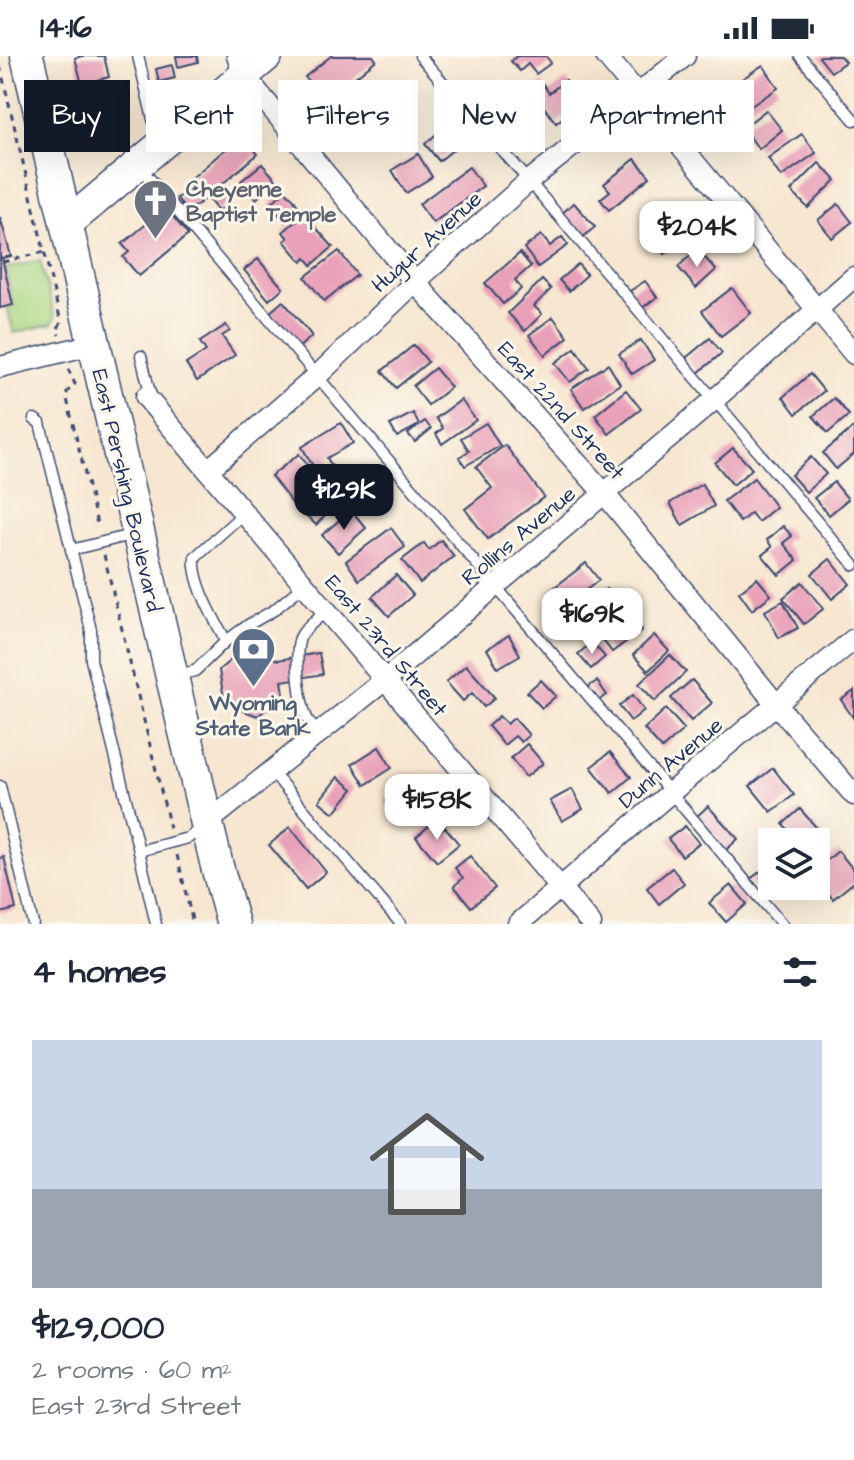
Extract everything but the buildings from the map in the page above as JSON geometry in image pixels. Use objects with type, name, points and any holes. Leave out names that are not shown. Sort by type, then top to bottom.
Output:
[{"type":"main road","name":"East Pershing Boulevard","points":[[27,56],[67,224],[79,348],[138,533],[233,924]]},
{"type":"main road","points":[[230,80],[249,62]]},
{"type":"main road","points":[[67,224],[152,152]]},
{"type":"street","points":[[606,56],[626,80]]},
{"type":"street","name":"Hugur Avenue","points":[[655,80],[685,56]]},
{"type":"street","name":"East 22nd Street","points":[[249,62],[415,282],[604,493],[854,795]]},
{"type":"street","name":"Hugur Avenue","points":[[208,470],[317,376],[415,282],[565,152]]},
{"type":"street","points":[[686,152],[854,354]]},
{"type":"street","name":"Rollins Avenue","points":[[207,823],[385,680],[854,277]]},
{"type":"street","points":[[0,367],[79,348]]},
{"type":"street","name":"East 23rd Street","points":[[150,402],[591,924]]},
{"type":"street","name":"Dunn Avenue","points":[[518,924],[854,639]]},
{"type":"lane","points":[[138,56],[146,90]]},
{"type":"lane","points":[[420,56],[854,565]]},
{"type":"lane","points":[[800,56],[854,120]]},
{"type":"lane","points":[[138,164],[782,924]]},
{"type":"lane","points":[[141,356],[150,402]]},
{"type":"lane","points":[[34,419],[40,423],[91,630],[91,660],[156,924]]},
{"type":"lane","points":[[226,641],[210,612],[194,564],[195,557],[244,513]]},
{"type":"lane","points":[[71,550],[138,533]]},
{"type":"lane","points":[[172,677],[195,671],[226,641],[274,610],[304,585]]},
{"type":"lane","points":[[318,733],[307,720],[304,710],[296,657],[301,636],[327,611]]},
{"type":"lane","points":[[271,771],[401,924]]},
{"type":"lane","points":[[0,786],[33,924]]},
{"type":"lane","points":[[139,851],[188,838],[207,823]]},
{"type":"path","points":[[0,66],[61,322],[57,331],[79,348],[70,377],[75,384],[67,392],[67,399],[193,924]]},
{"type":"path","points":[[3,262],[44,252]]},
{"type":"green space","points":[[40,260],[55,318],[52,324],[14,333],[7,307],[13,305],[5,269]]},
{"type":"place","name":"Cheyenne Baptist Temple","points":[[155,240]]},
{"type":"place","name":"Wyoming State Bank","points":[[253,688]]}]
